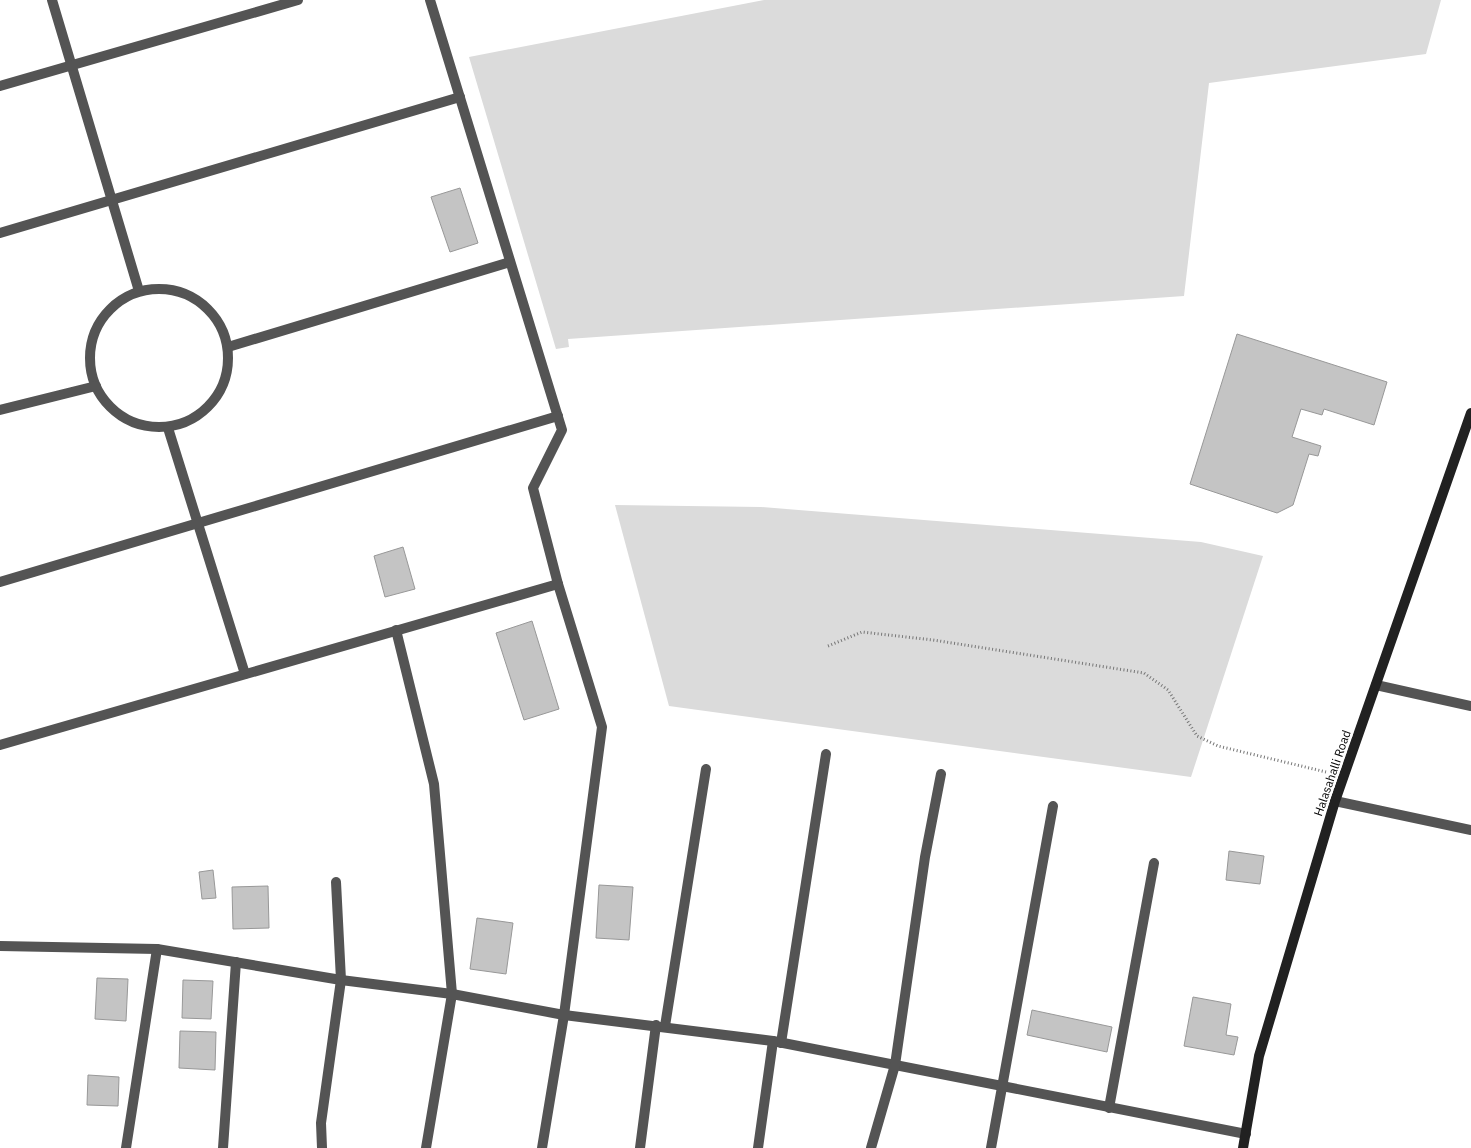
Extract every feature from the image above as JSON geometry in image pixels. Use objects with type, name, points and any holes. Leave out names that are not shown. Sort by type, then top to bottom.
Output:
[{"type":"main road","name":"Halasahalli Road","points":[[1243,1148],[1259,1056],[1335,801],[1471,413]]},
{"type":"street","points":[[52,0],[139,291]]},
{"type":"street","points":[[0,86],[298,0]]},
{"type":"street","points":[[430,0],[562,430],[533,488],[558,584],[602,727],[564,1014],[542,1148]]},
{"type":"street","points":[[0,233],[460,96]]},
{"type":"street","points":[[228,347],[510,262]]},
{"type":"street","points":[[162,288],[185,293],[205,306],[220,324],[228,347],[228,369],[221,390],[208,408],[190,421],[168,428],[146,426],[125,419],[108,405],[96,386],[90,364],[92,340],[101,319],[118,302],[139,291],[162,288]]},
{"type":"street","points":[[0,410],[96,386]]},
{"type":"street","points":[[0,582],[558,416]]},
{"type":"street","points":[[168,428],[245,674]]},
{"type":"street","points":[[0,745],[558,584]]},
{"type":"street","points":[[396,630],[434,784],[452,994],[426,1148]]},
{"type":"street","points":[[1376,685],[1471,706]]},
{"type":"street","points":[[758,1148],[826,754]]},
{"type":"street","points":[[640,1148],[706,769]]},
{"type":"street","points":[[872,1148],[895,1065],[925,857],[941,774]]},
{"type":"street","points":[[1335,801],[1471,830]]},
{"type":"street","points":[[991,1148],[1053,806]]},
{"type":"street","points":[[1109,1108],[1154,862]]},
{"type":"street","points":[[322,1148],[321,1122],[341,980],[336,882]]},
{"type":"street","points":[[0,946],[156,949],[341,980],[452,994],[564,1014],[777,1042],[1246,1134]]},
{"type":"street","points":[[126,1148],[156,949]]},
{"type":"street","points":[[223,1148],[236,962]]},
{"type":"path","points":[[828,646],[862,632],[933,640],[1144,673],[1168,690],[1197,736],[1218,746],[1344,777]]},
{"type":"shaded area","points":[[764,0],[1441,0],[1426,54],[1209,83],[1184,296],[568,339],[569,347],[556,349],[469,57]]},
{"type":"shaded area","points":[[615,505],[761,507],[1201,542],[1263,556],[1191,777],[669,706]]},
{"type":"building","points":[[460,188],[478,243],[450,252],[431,197]]},
{"type":"building","points":[[1237,334],[1387,382],[1374,425],[1324,409],[1322,415],[1301,409],[1292,437],[1321,446],[1318,456],[1309,454],[1293,505],[1277,513],[1190,484]]},
{"type":"building","points":[[403,547],[415,589],[385,597],[374,556]]},
{"type":"building","points":[[532,621],[559,709],[524,720],[496,633]]},
{"type":"building","points":[[1229,851],[1264,856],[1260,884],[1226,880]]},
{"type":"building","points":[[213,870],[216,898],[202,899],[199,872]]},
{"type":"building","points":[[599,885],[633,887],[629,940],[596,938]]},
{"type":"building","points":[[268,886],[269,928],[233,929],[232,887]]},
{"type":"building","points":[[477,918],[513,923],[506,974],[470,969]]},
{"type":"building","points":[[97,978],[128,979],[126,1021],[95,1019]]},
{"type":"building","points":[[183,980],[213,981],[211,1019],[182,1018]]},
{"type":"building","points":[[1193,997],[1231,1004],[1226,1035],[1238,1037],[1234,1055],[1184,1046]]},
{"type":"building","points":[[1032,1010],[1112,1027],[1107,1052],[1027,1035]]},
{"type":"building","points":[[180,1031],[216,1032],[215,1070],[179,1068]]},
{"type":"building","points":[[88,1075],[119,1077],[118,1106],[87,1105]]}]
